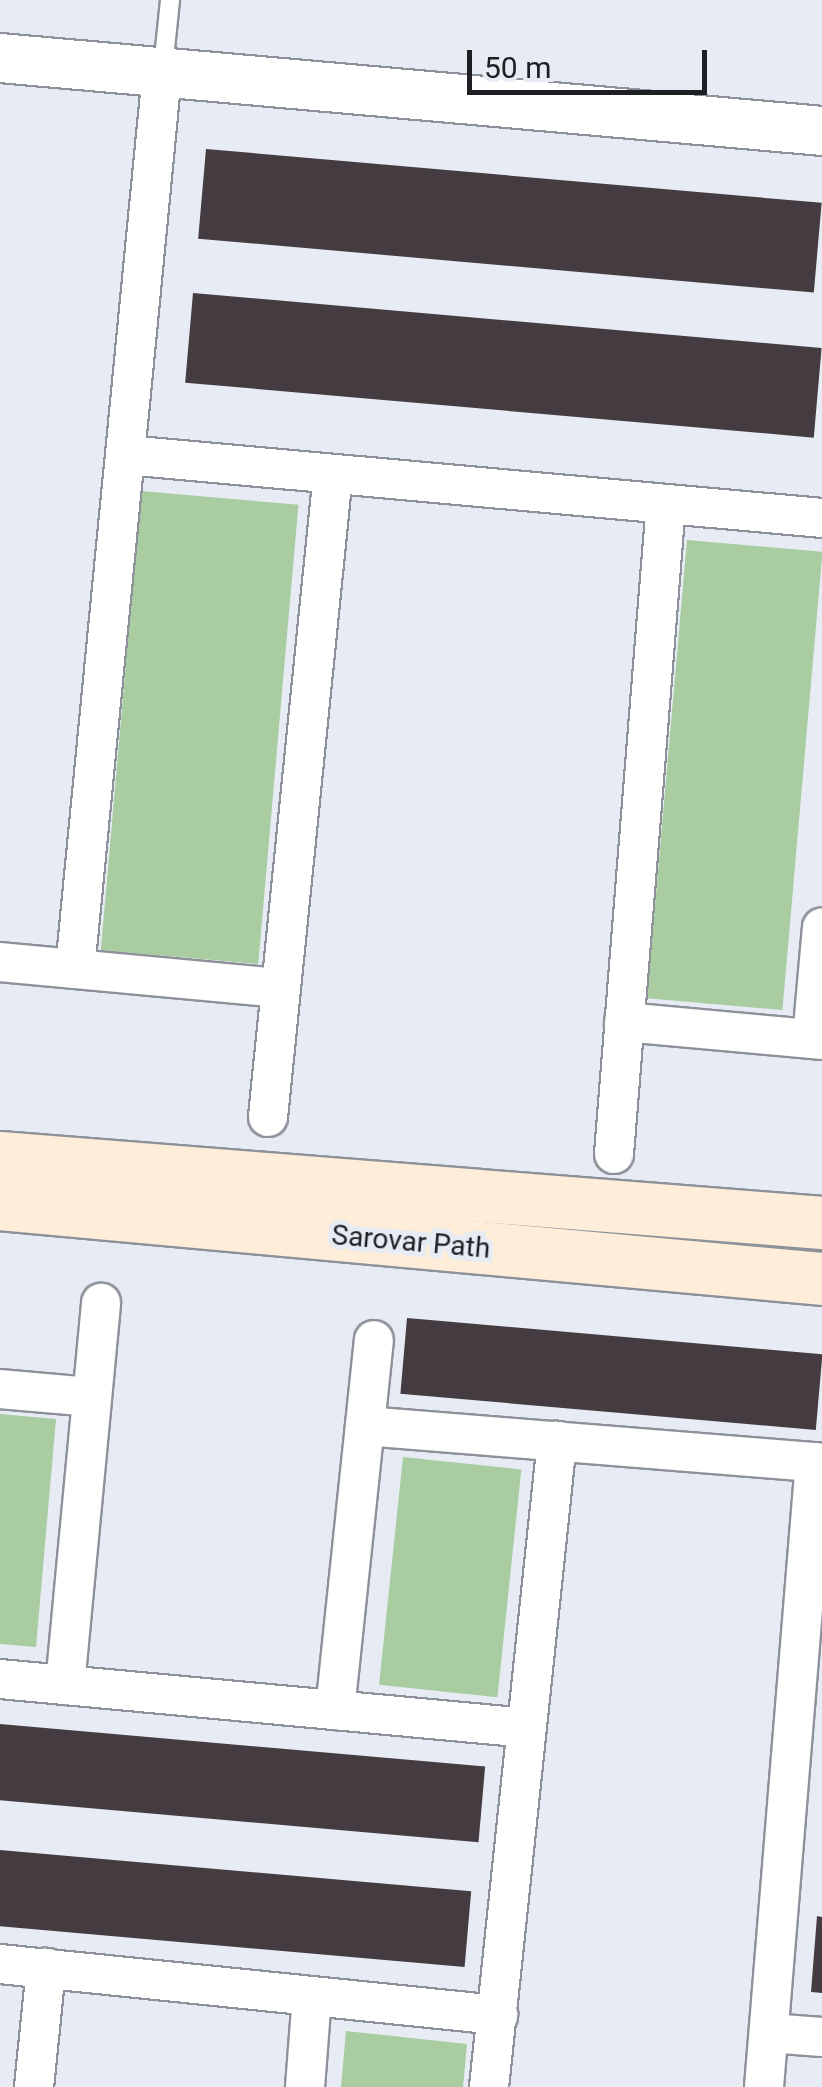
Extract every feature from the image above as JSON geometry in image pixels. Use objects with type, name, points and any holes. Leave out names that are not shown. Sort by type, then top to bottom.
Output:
[{"type":"main road","name":"Sarovar Path","points":[[0,1158],[822,1223]]},
{"type":"main road","name":"Sarovar Path","points":[[0,1204],[822,1279]]},
{"type":"street","points":[[0,58],[822,131]]},
{"type":"street","points":[[75,969],[162,74]]},
{"type":"street","points":[[126,455],[822,518]]},
{"type":"street","points":[[268,1118],[333,474]]},
{"type":"street","points":[[614,1154],[666,504]]},
{"type":"street","points":[[624,1022],[817,1040],[822,928]]},
{"type":"street","points":[[0,962],[281,988]]},
{"type":"street","points":[[65,1685],[101,1302]]},
{"type":"street","points":[[334,1710],[374,1340]]},
{"type":"street","points":[[0,1389],[92,1396]]},
{"type":"street","points":[[365,1426],[819,1462],[807,1744],[764,2087]]},
{"type":"street","points":[[489,2087],[557,1442]]},
{"type":"street","points":[[0,1679],[527,1728]]},
{"type":"street","points":[[0,1964],[498,2014]]},
{"type":"street","points":[[34,2087],[46,1968]]},
{"type":"street","points":[[305,2087],[312,1996]]},
{"type":"street","points":[[769,2033],[822,2037]]},
{"type":"lane","points":[[162,74],[170,0]]},
{"type":"green space","points":[[141,491],[298,505],[258,964],[101,950]]},
{"type":"green space","points":[[687,540],[822,552],[782,1010],[647,998]]},
{"type":"green space","points":[[0,1414],[56,1419],[36,1647],[0,1644]]},
{"type":"green space","points":[[403,1457],[521,1469],[497,1697],[379,1685]]},
{"type":"green space","points":[[346,2031],[467,2044],[463,2087],[341,2087]]},
{"type":"building","points":[[206,149],[822,203],[814,293],[198,239]]},
{"type":"building","points":[[193,293],[822,348],[814,438],[185,383]]},
{"type":"building","points":[[407,1318],[822,1354],[816,1430],[400,1394]]},
{"type":"building","points":[[0,1724],[485,1766],[479,1842],[0,1800]]},
{"type":"building","points":[[0,1850],[471,1891],[465,1967],[0,1926]]},
{"type":"building","points":[[817,1916],[822,1917],[822,1993],[811,1992]]}]
